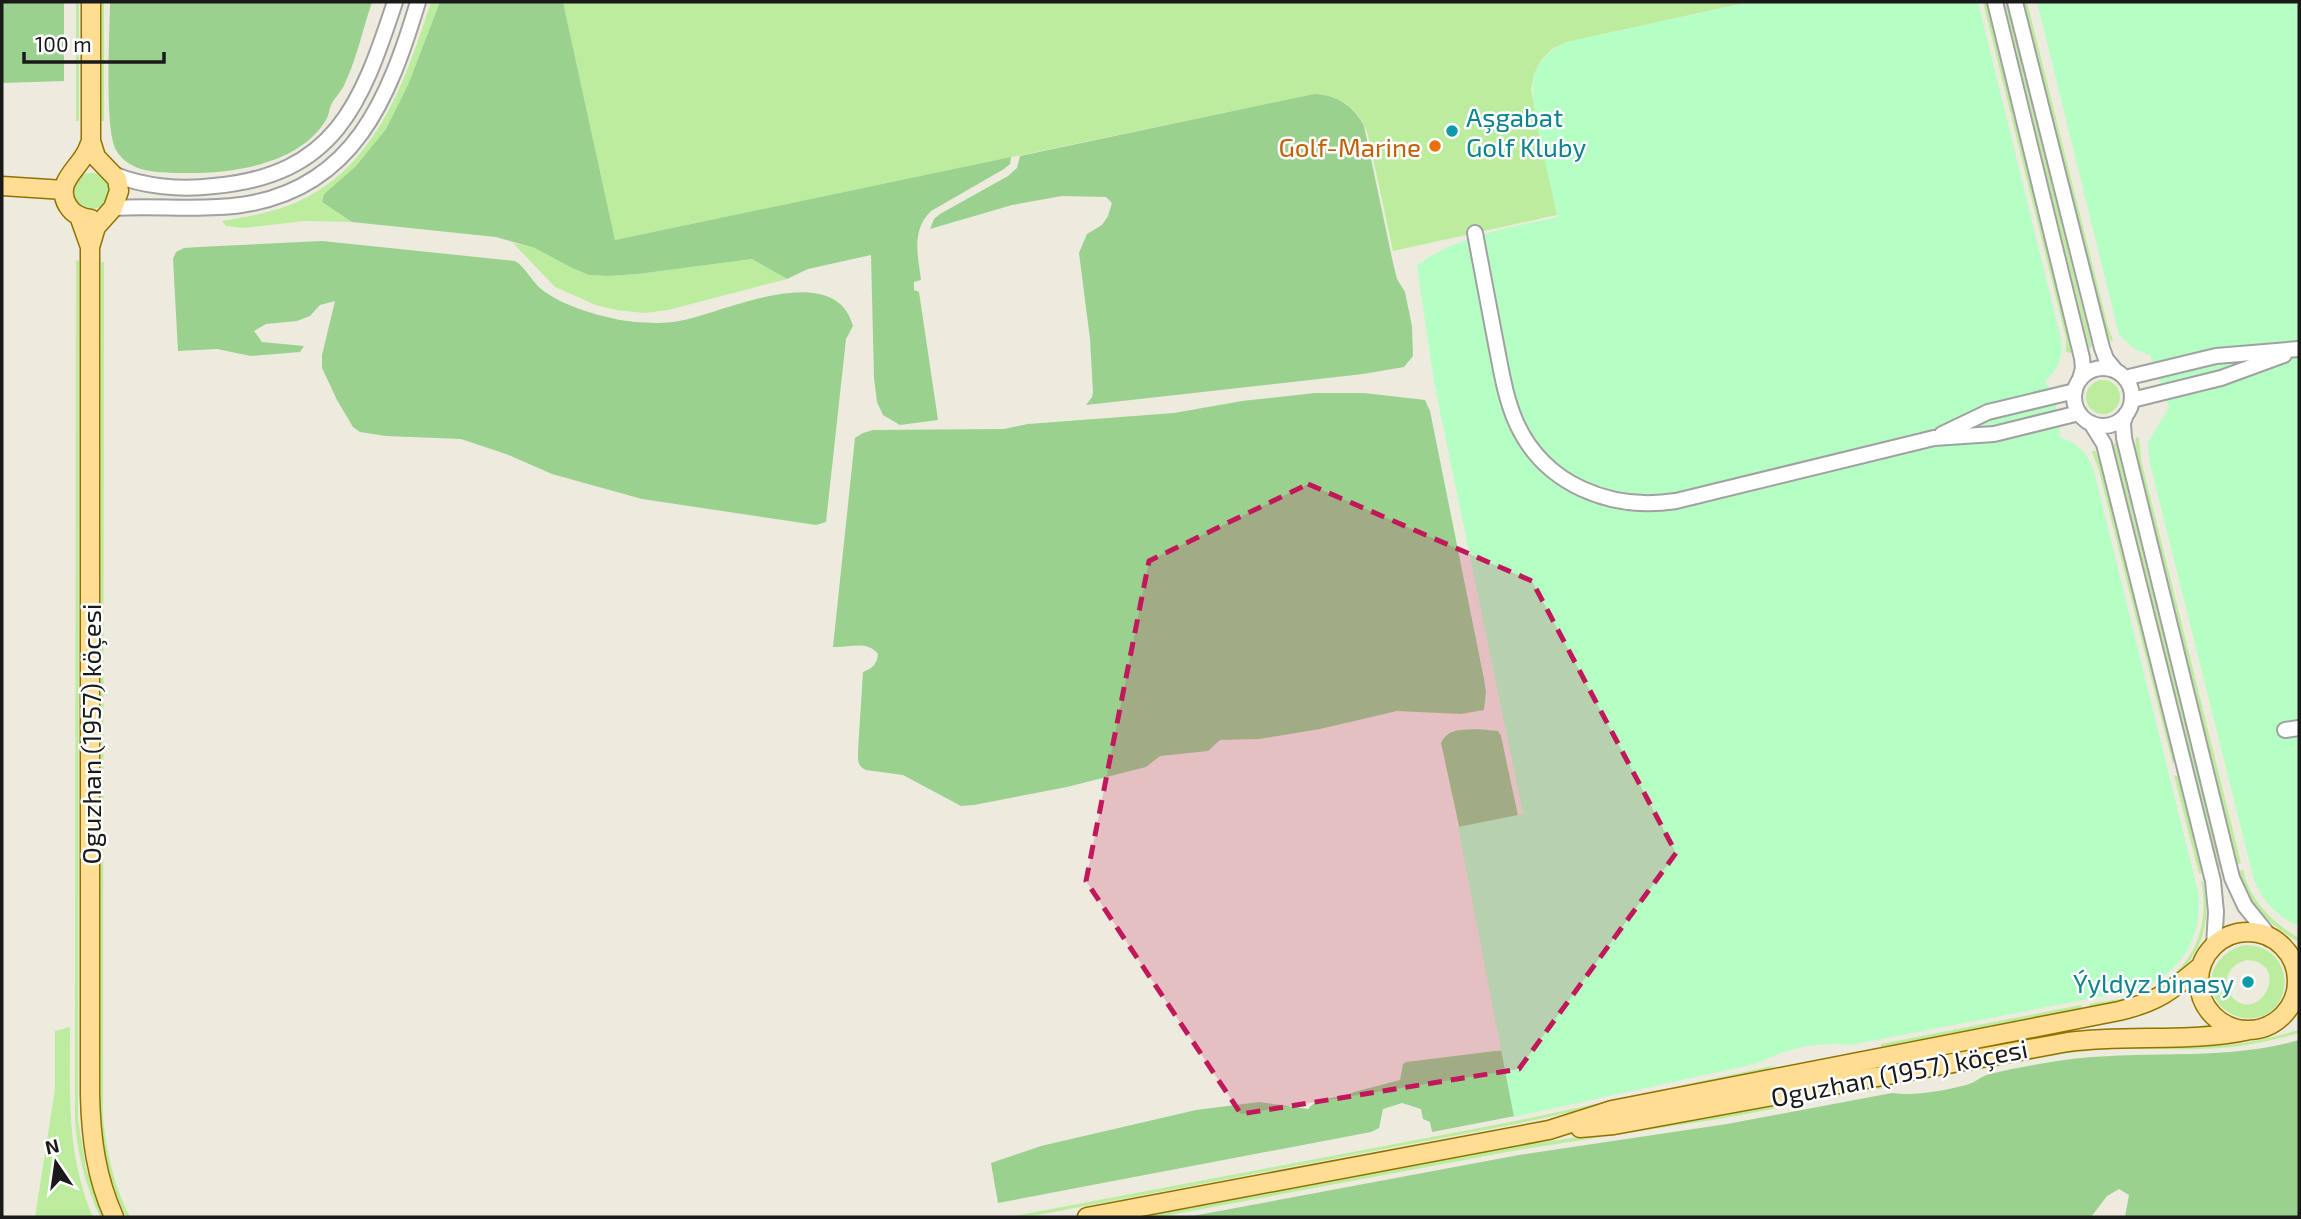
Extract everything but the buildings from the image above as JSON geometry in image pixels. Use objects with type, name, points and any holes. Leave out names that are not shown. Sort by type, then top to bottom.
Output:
[{"type":"main road","name":"Oguzhan (1957) köçesi","points":[[91,2],[91,141],[96,157],[108,170],[120,191],[96,227],[90,247],[90,1095],[94,1154],[102,1188],[114,1217]]},
{"type":"main road","points":[[74,170],[91,141]]},
{"type":"main road","points":[[2,186],[64,190],[69,174],[85,164],[108,170]]},
{"type":"main road","name":"Oguzhan (1957) köçesi","points":[[64,190],[66,204],[79,216],[90,247]]},
{"type":"main road","points":[[79,216],[92,219],[108,212]]},
{"type":"main road","points":[[2214,945],[2228,936],[2245,932],[2270,937],[2294,955],[2295,996],[2287,1011],[2275,1023]]},
{"type":"main road","name":"Oguzhan (1957) köçesi","points":[[1549,1130],[1612,1110],[2133,1008],[2165,995],[2200,967],[2214,945]]},
{"type":"main road","points":[[2200,967],[2198,984],[2206,1008],[2225,1025],[2250,1030]]},
{"type":"main road","name":"Oguzhan (1957) köçesi","points":[[1087,1217],[1549,1130],[1614,1125],[2068,1042],[2107,1037],[2206,1037],[2250,1030],[2299,1015]]},
{"type":"street","points":[[108,170],[147,184],[202,188],[258,180],[284,171],[322,145],[348,114],[381,44],[395,2]]},
{"type":"street","points":[[108,212],[146,206],[240,205],[287,193],[316,177],[346,153],[369,124],[389,87],[418,2]]},
{"type":"street","points":[[1995,2],[2082,358],[2083,368],[2077,385],[2075,404],[2079,413],[2091,423],[2104,443],[2213,881],[2216,912],[2214,945]]},
{"type":"street","points":[[2015,2],[2102,348],[2106,359],[2131,389],[2129,407],[2123,423],[2124,438],[2232,878],[2245,906],[2270,937]]},
{"type":"street","points":[[1475,233],[1500,360],[1516,421],[1539,456],[1556,473],[1586,491],[1610,500],[1663,503],[1934,438],[1994,434],[2079,413]]},
{"type":"street","points":[[1934,438],[1988,412],[2077,385],[2096,369],[2120,374],[2216,356],[2299,349]]},
{"type":"street","points":[[2091,423],[2110,424],[2129,407],[2221,378],[2299,349]]},
{"type":"highlighted area","points":[[1308,484],[1532,581],[1676,853],[1519,1069],[1241,1114],[1086,881],[1149,561]]},
{"type":"green space","points":[[2,2],[64,2],[64,81],[2,83]]},
{"type":"green space","points":[[76,2],[79,2],[79,121],[76,121]]},
{"type":"green space","points":[[101,2],[104,2],[104,121],[101,121]]},
{"type":"green space","points":[[110,2],[372,2],[349,73],[331,105],[326,120],[314,135],[299,147],[262,164],[242,169],[183,173],[155,172],[137,167],[122,158],[116,150],[112,139],[109,101]]},
{"type":"green space","points":[[431,2],[440,2],[408,86],[386,129],[355,167],[324,194],[322,202],[352,222],[304,221],[243,228],[226,226],[222,221],[271,211],[299,201],[326,185],[349,165],[369,142],[385,117],[411,60]]},
{"type":"green space","points":[[440,2],[563,2],[615,240],[1011,157],[1010,164],[1004,169],[931,211],[918,235],[921,280],[914,282],[914,290],[919,292],[938,420],[900,425],[883,415],[877,402],[871,255],[808,269],[787,279],[752,259],[638,274],[589,275],[535,248],[496,237],[352,222],[322,202],[324,194],[355,167],[386,129],[408,85]]},
{"type":"green space","points":[[563,2],[1749,2],[1567,42],[1552,49],[1542,59],[1534,74],[1531,90],[1557,215],[1393,251],[1368,135],[1360,118],[1341,101],[1314,94],[615,240]]},
{"type":"green space","points":[[1751,2],[1978,2],[2061,339],[2059,362],[2045,381],[2057,408],[2059,437],[2081,449],[2094,471],[2198,892],[2197,923],[2187,951],[2178,963],[2167,974],[2140,989],[1850,1045],[1803,1047],[1780,1053],[1759,1063],[1514,1117],[1458,827],[1523,814],[1434,382],[1417,266],[1431,256],[1465,241],[1558,217],[1537,124],[1533,88],[1536,70],[1542,60],[1556,48],[1567,42]]},
{"type":"green space","points":[[1983,2],[1987,2],[2070,337],[2071,353],[2066,352],[2066,338]]},
{"type":"green space","points":[[2004,2],[2007,2],[2092,347],[2089,348]]},
{"type":"green space","points":[[2024,2],[2027,2],[2113,340],[2111,342],[2105,328]]},
{"type":"green space","points":[[2037,2],[2299,2],[2299,927],[2272,908],[2254,880],[2150,464],[2148,442],[2169,408],[2150,355],[2136,350],[2119,335]]},
{"type":"green space","points":[[1314,94],[1344,103],[1364,126],[1393,263],[1397,279],[1405,292],[1412,326],[1413,356],[1404,367],[1086,405],[1093,392],[1090,339],[1079,253],[1087,234],[1102,225],[1108,216],[1112,203],[1106,197],[1062,196],[1012,205],[930,229],[934,219],[940,214],[1008,176],[1017,168],[1020,156]]},
{"type":"green space","points":[[91,173],[103,179],[109,191],[103,203],[91,209],[79,203],[73,191],[79,179]]},
{"type":"green space","points":[[322,241],[515,261],[540,288],[560,301],[598,315],[635,322],[678,321],[778,294],[803,292],[825,296],[842,306],[853,326],[846,339],[826,522],[816,525],[642,499],[552,474],[506,454],[461,439],[386,436],[360,432],[353,427],[322,368],[322,355],[335,301],[320,305],[310,316],[297,321],[266,324],[254,331],[262,342],[304,346],[300,352],[251,356],[217,349],[178,351],[173,259],[176,252],[184,248]]},
{"type":"green space","points":[[513,243],[536,248],[589,275],[638,274],[752,259],[787,279],[668,310],[645,313],[616,310],[596,305],[555,287]]},
{"type":"green space","points":[[76,260],[79,261],[78,1120],[86,1168],[103,1217],[100,1217],[86,1182],[75,1120]]},
{"type":"green space","points":[[101,262],[104,262],[103,1117],[112,1168],[130,1217],[124,1213],[111,1178],[100,1117]]},
{"type":"green space","points":[[2103,380],[2115,385],[2120,397],[2115,409],[2103,414],[2091,409],[2086,397],[2091,385]]},
{"type":"green space","points":[[1315,393],[1364,393],[1425,400],[1430,411],[1484,679],[1484,710],[1461,714],[1397,711],[1320,729],[1259,739],[1220,740],[1208,751],[1160,756],[1146,767],[1067,787],[974,805],[961,806],[903,775],[861,767],[858,751],[863,672],[874,665],[878,654],[863,646],[833,647],[855,438],[873,430],[1004,429],[1028,424],[1174,413],[1242,401]]},
{"type":"green space","points":[[2136,437],[2139,438],[2141,460],[2241,863],[2237,864],[2137,461]]},
{"type":"green space","points":[[2116,443],[2221,868],[2218,868],[2113,444]]},
{"type":"green space","points":[[2095,450],[2103,470],[2174,760],[2173,765],[2092,452]]},
{"type":"green space","points":[[1477,729],[1498,731],[1501,736],[1542,928],[1486,950],[1441,743],[1452,732]]},
{"type":"green space","points":[[1541,774],[1515,1116],[1432,1132],[1430,1122],[1423,1119],[1421,1109],[1402,1103],[1383,1109],[1379,1128],[1371,1132],[998,1203],[991,1163],[1041,1146],[1196,1110],[1259,1102],[1308,1109],[1325,1099],[1400,1080],[1403,1064],[1406,1062],[1519,1050]]},
{"type":"green space","points":[[2174,775],[2179,777],[2202,873],[2199,874]]},
{"type":"green space","points":[[2243,870],[2251,892],[2264,910],[2299,938],[2299,942],[2279,929],[2254,904],[2239,871]]},
{"type":"green space","points":[[2201,881],[2206,896],[2205,924],[2197,950],[2189,961],[2161,987],[2149,994],[2127,1001],[2090,1007],[2089,1004],[2142,994],[2177,972],[2195,945],[2201,930]]},
{"type":"green space","points":[[2246,945],[2264,949],[2276,958],[2283,970],[2281,998],[2274,1009],[2261,1016],[2235,1016],[2223,1008],[2215,997],[2212,987],[2214,968],[2227,953]],"holes":[[[2247,960],[2261,964],[2268,971],[2270,981],[2267,990],[2261,999],[2252,1004],[2242,1004],[2228,991],[2228,974],[2236,965]]]},
{"type":"green space","points":[[2081,1005],[2082,1008],[1881,1047],[1881,1044]]},
{"type":"green space","points":[[70,1027],[71,1124],[78,1170],[93,1217],[35,1217],[55,1089],[55,1031]]},
{"type":"green space","points":[[2299,1030],[2299,1033],[2279,1038],[2230,1047],[2095,1050],[2095,1047],[2111,1046],[2230,1044]]},
{"type":"green space","points":[[2299,1040],[2299,1217],[2125,1217],[2129,1195],[2119,1189],[2107,1196],[2091,1217],[1187,1217],[1519,1155],[1727,1124],[1892,1093],[1938,1091],[1969,1084],[1990,1074],[2064,1060],[2241,1051]]},
{"type":"green space","points":[[2087,1048],[2088,1051],[1968,1072],[1980,1067]]},
{"type":"green space","points":[[1777,1065],[1762,1071],[1516,1124],[1027,1217],[1010,1217],[1516,1121]]},
{"type":"green space","points":[[1881,1085],[1882,1088],[1725,1118],[1518,1150],[1159,1217],[1142,1217],[1517,1146],[1725,1115]]},
{"type":"place","name":"Aşgabat Golf Kluby","points":[[1452,131]]},
{"type":"place","name":"Golf-Marine","points":[[1435,146]]},
{"type":"place","name":"Ýyldyz binasy","points":[[2248,982]]}]
